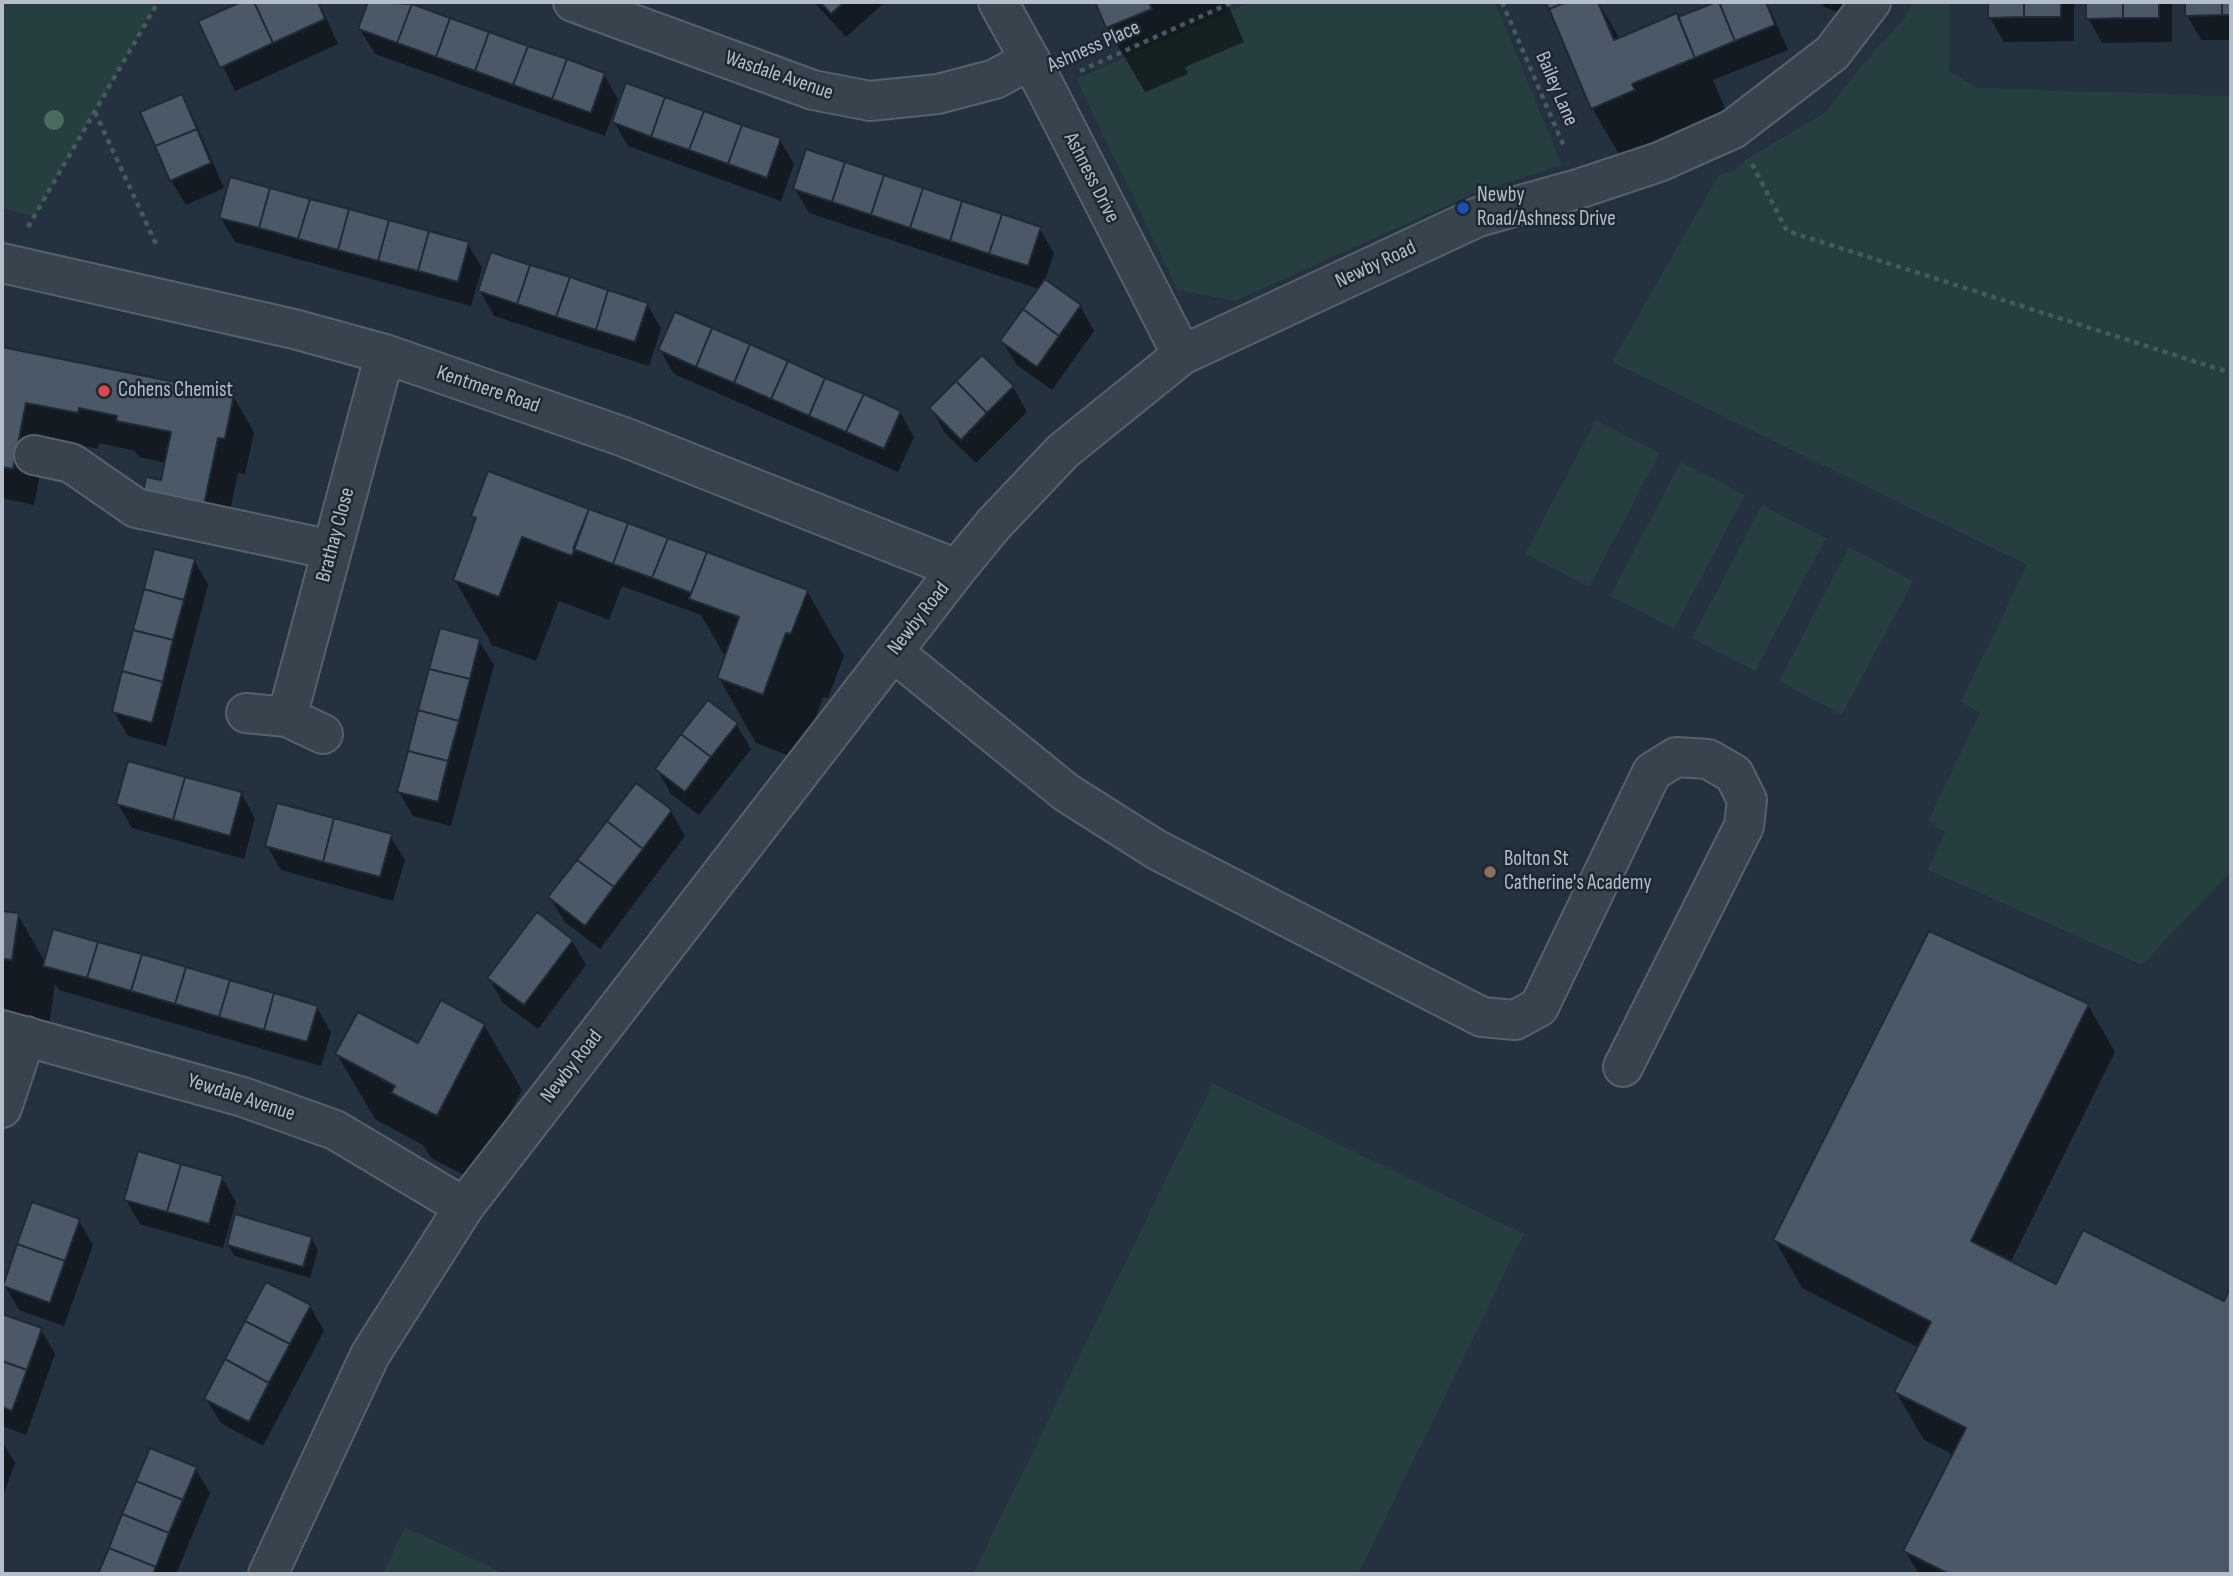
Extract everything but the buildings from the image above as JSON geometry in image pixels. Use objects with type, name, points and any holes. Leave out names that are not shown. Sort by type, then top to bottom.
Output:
[{"type":"street","name":"Wasdale Avenue","points":[[573,2],[813,90],[870,101],[938,94],[995,79],[1037,74]]},
{"type":"street","name":"Ashness Drive","points":[[998,2],[1182,355]]},
{"type":"street","name":"Newby Road","points":[[268,1574],[370,1354],[464,1207],[957,569],[993,525],[1063,452],[1182,355],[1478,217],[1581,188],[1659,162],[1733,129],[1832,53],[1871,2]]},
{"type":"street","name":"Kentmere Road","points":[[4,264],[294,329],[385,354],[624,437],[957,569]]},
{"type":"street","name":"Brathay Close","points":[[287,717],[385,354]]},
{"type":"street","points":[[34,455],[71,463],[136,508],[332,550]]},
{"type":"street","points":[[893,652],[1067,793],[1157,850],[1482,1017],[1515,1020],[1539,1007],[1652,772],[1676,757],[1709,759],[1734,774],[1747,800],[1744,825],[1623,1067]]},
{"type":"street","points":[[246,713],[287,717],[323,734]]},
{"type":"street","points":[[2,1108],[14,1033]]},
{"type":"street","name":"Yewdale Avenue","points":[[14,1033],[243,1097],[335,1130],[464,1207]]},
{"type":"path","points":[[4,264],[158,2]]},
{"type":"path","name":"Ashness Place","points":[[1037,74],[1233,2]]},
{"type":"path","name":"Bailey Lane","points":[[1502,2],[1581,188]]},
{"type":"path","points":[[95,111],[156,244]]},
{"type":"path","points":[[1733,129],[1787,231],[2231,373]]},
{"type":"green space","points":[[2,2],[158,2],[34,216],[2,208]]},
{"type":"green space","points":[[1251,2],[1495,2],[1562,165],[1477,192],[1235,301],[1178,290],[1076,79]]},
{"type":"green space","points":[[1913,2],[1949,2],[1949,71],[1977,88],[2231,96],[2231,871],[2142,965],[1928,870],[1945,832],[1928,821],[1980,713],[1961,702],[2027,565],[1612,362],[1719,175],[1734,171],[1748,158],[1825,113],[1863,64],[1905,17]]},
{"type":"green space","points":[[1596,420],[1660,453],[1589,587],[1525,554]]},
{"type":"green space","points":[[1681,462],[1745,495],[1674,629],[1610,596]]},
{"type":"green space","points":[[1762,505],[1826,538],[1755,671],[1692,638]]},
{"type":"green space","points":[[1849,547],[1913,581],[1842,715],[1779,681]]},
{"type":"green space","points":[[1213,1083],[1524,1234],[1358,1574],[973,1574]]},
{"type":"green space","points":[[405,1527],[505,1574],[383,1574]]},
{"type":"place","name":"Newby Road/Ashness Drive","points":[[1463,208]]},
{"type":"place","name":"Cohens Chemist","points":[[104,391]]},
{"type":"place","name":"Bolton St Catherine's Academy","points":[[1490,872]]}]
